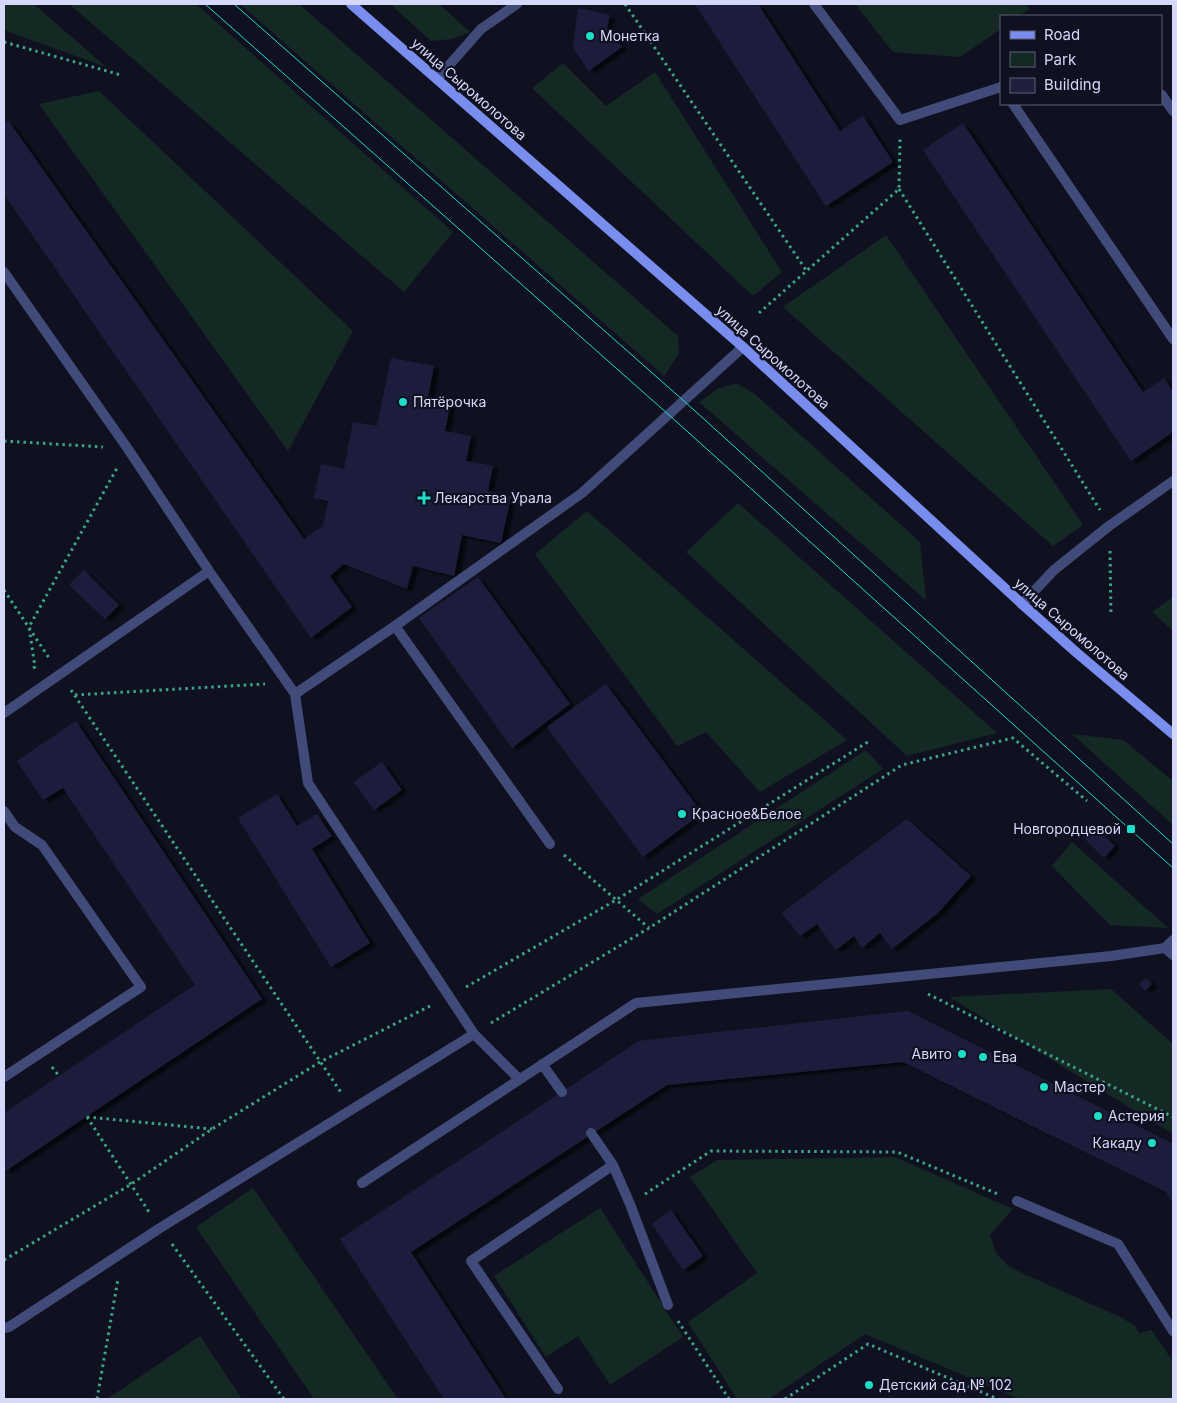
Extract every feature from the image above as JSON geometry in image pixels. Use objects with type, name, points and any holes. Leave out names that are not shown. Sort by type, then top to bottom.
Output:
[{"type":"street","name":"улица Сыромолотова","points":[[351,4],[743,347],[1022,604],[1173,734]]},
{"type":"lane","points":[[437,79],[481,29],[518,4]]},
{"type":"lane","points":[[814,4],[900,120],[1000,87]]},
{"type":"lane","points":[[1162,95],[1173,111]]},
{"type":"lane","points":[[1013,105],[1173,340]]},
{"type":"lane","points":[[4,272],[128,449],[209,571],[295,694],[308,783],[474,1034],[520,1079]]},
{"type":"lane","points":[[295,694],[396,626],[582,493],[743,347]]},
{"type":"lane","points":[[1022,604],[1054,570],[1110,526],[1173,481]]},
{"type":"lane","points":[[4,713],[209,571]]},
{"type":"lane","points":[[396,626],[550,844]]},
{"type":"lane","points":[[4,811],[15,827],[42,845],[141,987],[4,1077]]},
{"type":"lane","points":[[362,1183],[636,1003],[1111,956],[1165,948],[1173,940]]},
{"type":"lane","points":[[1165,948],[1173,955]]},
{"type":"lane","points":[[4,1328],[9,1327],[160,1228],[474,1034]]},
{"type":"lane","points":[[542,1064],[562,1092]]},
{"type":"lane","points":[[591,1133],[613,1165],[630,1204],[668,1305]]},
{"type":"lane","points":[[558,1389],[471,1261],[613,1165]]},
{"type":"lane","points":[[1017,1202],[1118,1244],[1173,1332]]},
{"type":"path","points":[[625,4],[806,270]]},
{"type":"path","points":[[4,42],[121,75]]},
{"type":"path","points":[[900,120],[899,189],[1110,526],[1111,616]]},
{"type":"path","points":[[759,313],[899,189]]},
{"type":"path","points":[[4,441],[128,449],[29,627],[35,667],[27,672]]},
{"type":"path","points":[[4,590],[352,1109]]},
{"type":"path","points":[[74,695],[264,685],[281,673]]},
{"type":"path","points":[[474,1034],[649,928],[902,765],[1013,738],[1087,801]]},
{"type":"path","points":[[550,844],[649,928]]},
{"type":"path","points":[[925,993],[1173,1116]]},
{"type":"path","points":[[212,1129],[87,1117],[160,1228],[284,1399]]},
{"type":"path","points":[[630,1204],[711,1151],[898,1152],[1017,1202]]},
{"type":"path","points":[[96,1399],[118,1285],[121,1255]]},
{"type":"path","points":[[668,1305],[729,1399]]},
{"type":"path","points":[[785,1399],[868,1344],[998,1399]]},
{"type":"green space","points":[[4,4],[34,4],[106,67],[4,30]]},
{"type":"green space","points":[[69,4],[196,4],[453,232],[404,292]]},
{"type":"green space","points":[[240,4],[299,4],[678,336],[679,354],[664,376]]},
{"type":"green space","points":[[390,4],[439,4],[470,32],[452,39],[431,41]]},
{"type":"green space","points":[[855,4],[1026,4],[1030,9],[1021,15],[1000,15],[1000,30],[960,57],[893,52]]},
{"type":"green space","points":[[563,63],[606,106],[655,72],[782,272],[753,296],[532,88]]},
{"type":"green space","points":[[99,91],[353,331],[288,451],[39,104]]},
{"type":"green space","points":[[886,235],[1083,525],[1053,546],[783,307]]},
{"type":"green space","points":[[736,383],[756,395],[920,542],[926,600],[699,402],[717,389]]},
{"type":"green space","points":[[738,503],[997,733],[907,756],[686,552]]},
{"type":"green space","points":[[587,511],[847,740],[760,792],[706,732],[677,746],[535,554]]},
{"type":"green space","points":[[1173,597],[1173,631],[1152,612]]},
{"type":"green space","points":[[1072,734],[1123,740],[1173,781],[1173,825]]},
{"type":"green space","points":[[866,750],[883,769],[657,914],[638,899]]},
{"type":"green space","points":[[1072,842],[1168,928],[1110,925],[1052,866]]},
{"type":"green space","points":[[1111,989],[1173,1044],[1173,1134],[949,997]]},
{"type":"green space","points":[[895,1157],[1013,1209],[990,1235],[996,1253],[1009,1267],[1120,1317],[1135,1326],[1139,1333],[1152,1330],[1173,1362],[1173,1399],[1020,1399],[865,1334],[769,1399],[737,1399],[688,1322],[757,1273],[690,1177],[717,1160]]},
{"type":"green space","points":[[253,1188],[398,1399],[314,1399],[196,1227]]},
{"type":"green space","points":[[600,1208],[683,1337],[610,1385],[578,1336],[546,1357],[494,1276]]},
{"type":"green space","points":[[200,1336],[242,1399],[107,1399]]},
{"type":"building","points":[[695,4],[758,4],[840,131],[863,116],[893,162],[826,206]]},
{"type":"building","points":[[578,8],[610,15],[607,28],[622,47],[589,71],[573,48]]},
{"type":"building","points":[[4,120],[10,123],[304,539],[323,526],[328,501],[314,498],[321,464],[344,469],[353,422],[377,426],[391,358],[434,366],[428,397],[451,401],[445,431],[471,436],[466,461],[493,466],[488,491],[511,496],[501,543],[462,535],[454,576],[413,566],[407,589],[344,564],[330,576],[352,607],[311,638],[4,194]]},
{"type":"building","points":[[963,123],[1143,392],[1164,378],[1173,392],[1173,432],[1131,461],[923,150]]},
{"type":"building","points":[[84,570],[119,605],[105,619],[69,585]]},
{"type":"building","points":[[478,577],[570,704],[512,748],[419,618]]},
{"type":"building","points":[[606,684],[702,813],[643,857],[547,727]]},
{"type":"building","points":[[76,721],[262,999],[4,1172],[4,1113],[195,985],[63,788],[43,800],[17,761]]},
{"type":"building","points":[[382,762],[402,790],[374,810],[354,782]]},
{"type":"building","points":[[277,794],[297,826],[317,814],[332,836],[312,849],[370,943],[331,967],[238,818]]},
{"type":"building","points":[[907,819],[971,876],[938,913],[892,949],[880,933],[862,948],[854,936],[836,950],[817,924],[800,936],[782,913]]},
{"type":"building","points":[[1094,826],[1115,846],[1104,858],[1083,837]]},
{"type":"building","points":[[1146,978],[1152,984],[1145,991],[1139,984]]},
{"type":"building","points":[[908,1011],[1173,1144],[1173,1203],[1166,1192],[903,1062],[667,1085],[411,1252],[506,1399],[444,1399],[340,1239],[639,1041]]},
{"type":"building","points":[[671,1210],[703,1256],[683,1270],[652,1224]]},
{"type":"tram line","points":[[205,4],[669,415],[1173,868]]},
{"type":"tram line","points":[[234,4],[684,401],[1173,844]]},
{"type":"place","name":"Монетка","points":[[590,36]]},
{"type":"place","name":"Пятёрочка","points":[[403,402]]},
{"type":"place","name":"Лекарства Урала","points":[[424,498]]},
{"type":"place","name":"Красное&Белое","points":[[682,814]]},
{"type":"place","name":"Новгородцевой","points":[[1131,829]]},
{"type":"place","name":"Авито","points":[[962,1054]]},
{"type":"place","name":"Ева","points":[[983,1057]]},
{"type":"place","name":"Мастер","points":[[1044,1087]]},
{"type":"place","name":"Астерия","points":[[1098,1116]]},
{"type":"place","name":"Какаду","points":[[1152,1143]]},
{"type":"place","name":"Детский сад № 102","points":[[869,1385]]}]
